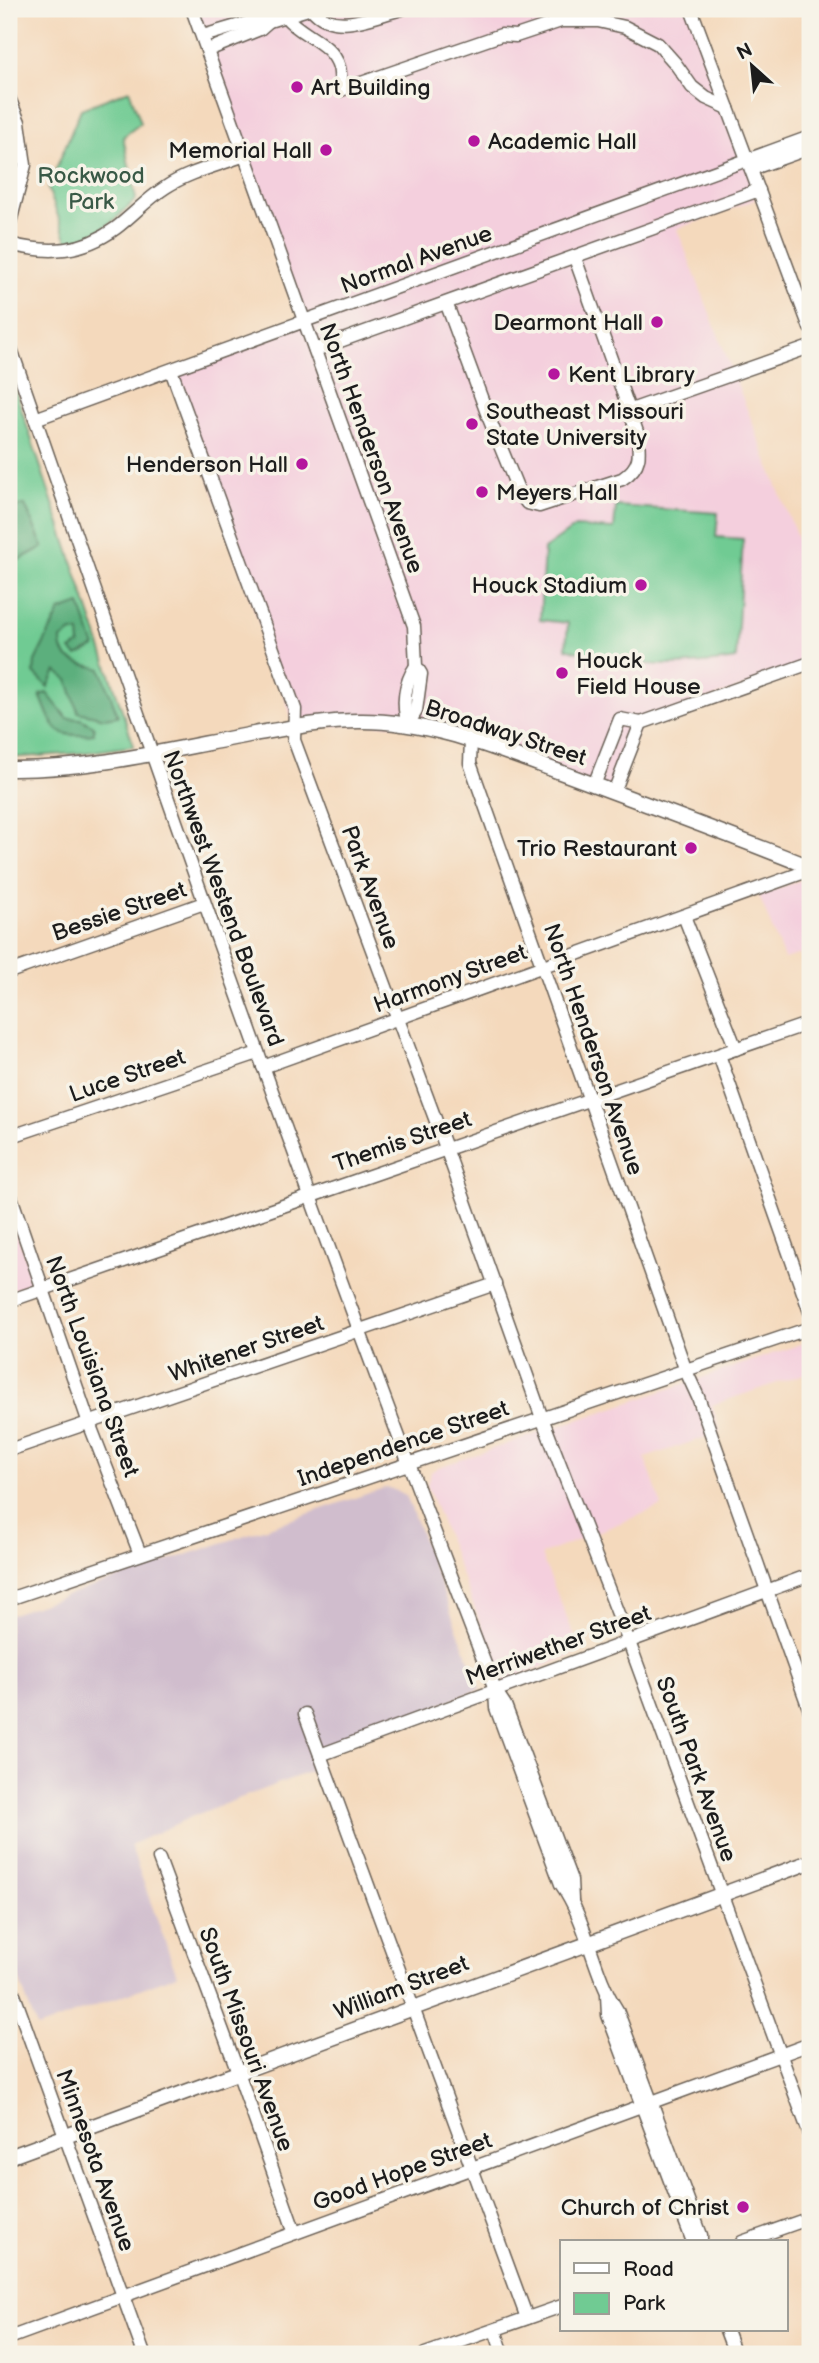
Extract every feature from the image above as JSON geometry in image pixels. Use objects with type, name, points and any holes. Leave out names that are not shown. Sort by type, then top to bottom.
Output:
[{"type":"main road","name":"Broadway Street","points":[[9,769],[45,769],[150,754],[295,727],[357,721],[408,724],[471,740],[614,792],[810,869]]},
{"type":"main road","name":"William Street","points":[[9,2157],[810,1862]]},
{"type":"street","name":"North Henderson Avenue","points":[[192,9],[414,626],[416,666],[409,676],[404,709],[408,724]]},
{"type":"street","points":[[203,36],[257,20],[269,21],[310,9],[321,20],[342,24],[402,9]]},
{"type":"street","points":[[691,9],[810,328]]},
{"type":"street","points":[[286,17],[293,26],[328,48],[339,67],[341,90],[500,35],[516,36],[561,21],[598,21],[625,27],[658,44],[692,87],[706,98],[728,108]]},
{"type":"street","points":[[208,50],[260,29],[269,21]]},
{"type":"street","points":[[9,98],[19,122],[25,165],[9,226]]},
{"type":"street","name":"Normal Avenue","points":[[749,165],[810,137]]},
{"type":"street","name":"Normal Avenue","points":[[35,419],[749,165],[810,148]]},
{"type":"street","points":[[9,244],[38,250],[65,251],[90,242],[114,229],[142,204],[179,180],[246,155]]},
{"type":"street","points":[[315,350],[759,190]]},
{"type":"street","points":[[447,304],[492,426],[519,492],[527,503],[539,506],[622,479],[633,472],[640,454],[637,432],[575,258]]},
{"type":"street","points":[[797,288],[810,284]]},
{"type":"street","name":"Northwest Westend Boulevard","points":[[9,343],[150,754],[263,1067],[408,1465],[495,1690],[496,1708],[561,1884],[572,1900],[607,1994],[617,2010],[646,2104]]},
{"type":"street","points":[[628,411],[810,347]]},
{"type":"street","name":"Park Avenue","points":[[171,370],[295,709],[294,740],[446,1148],[542,1418]]},
{"type":"street","points":[[594,785],[620,719],[641,723],[810,663]]},
{"type":"street","points":[[614,792],[641,723]]},
{"type":"street","name":"North Henderson Avenue","points":[[471,740],[470,763],[810,1711]]},
{"type":"street","name":"Harmony Street","points":[[263,1067],[810,869]]},
{"type":"street","name":"Bessie Street","points":[[9,972],[204,903]]},
{"type":"street","points":[[684,916],[736,1049]]},
{"type":"street","name":"Themis Street","points":[[9,1301],[810,1023]]},
{"type":"street","name":"Luce Street","points":[[9,1137],[258,1053]]},
{"type":"street","points":[[719,1055],[810,1312]]},
{"type":"street","name":"North Louisiana Street","points":[[9,1191],[89,1423],[140,1554]]},
{"type":"street","name":"Whitener Street","points":[[9,1450],[495,1284]]},
{"type":"street","name":"Independence Street","points":[[9,1599],[810,1328]]},
{"type":"street","name":"South Park Avenue","points":[[542,1418],[629,1642],[810,2135]]},
{"type":"street","name":"Merriwether Street","points":[[320,1755],[810,1575]]},
{"type":"street","points":[[305,1714],[527,2318]]},
{"type":"street","name":"South Missouri Avenue","points":[[159,1859],[295,2233]]},
{"type":"street","name":"Minnesota Avenue","points":[[9,1981],[144,2354]]},
{"type":"street","name":"Good Hope Street","points":[[9,2338],[810,2044]]},
{"type":"street","points":[[646,2104],[692,2240]]},
{"type":"street","points":[[646,2104],[701,2240]]},
{"type":"street","points":[[748,2240],[810,2218]]},
{"type":"street","points":[[425,2354],[560,2307]]},
{"type":"street","points":[[495,2330],[503,2354]]},
{"type":"street","points":[[727,2332],[735,2354]]},
{"type":"shaded area","name":"Southeast Missouri State University","points":[[191,9],[688,9],[748,160],[755,200],[677,229],[810,571],[810,663],[641,723],[614,792],[408,724],[295,727],[171,370],[305,321]]},
{"type":"shaded area","points":[[810,877],[810,977],[801,954],[784,959],[759,895]]},
{"type":"shaded area","points":[[9,1212],[34,1282],[9,1291]]},
{"type":"shaded area","points":[[810,1341],[810,1372],[712,1405],[720,1432],[645,1458],[662,1506],[541,1555],[581,1652],[503,1682],[427,1485],[431,1472],[439,1467]]},
{"type":"shaded area","points":[[387,1487],[406,1495],[480,1689],[314,1755],[319,1768],[193,1816],[130,1845],[177,1975],[37,2028],[9,1952],[9,1615]]},
{"type":"green space","name":"Rockwood Park","points":[[129,90],[141,123],[123,137],[136,199],[105,227],[68,244],[48,188],[81,109]]},
{"type":"green space","points":[[9,372],[134,746],[9,758]]},
{"type":"green space","points":[[25,505],[43,547],[15,562],[10,551],[9,509]]},
{"type":"green space","name":"Houck Stadium","points":[[616,506],[718,513],[716,537],[743,539],[736,659],[672,665],[630,663],[587,655],[566,648],[568,623],[540,620],[544,549],[575,527],[614,529]]},
{"type":"green space","points":[[80,604],[95,647],[77,656],[71,650],[80,644],[79,633],[72,632],[61,639],[64,653],[74,661],[101,669],[118,716],[104,718],[78,712],[68,680],[56,671],[48,687],[34,673],[35,661],[60,611]]},
{"type":"green space","points":[[47,693],[67,718],[81,719],[94,726],[94,734],[70,735],[57,730],[40,695]]},
{"type":"place","name":"Art Building","points":[[297,87]]},
{"type":"place","name":"Academic Hall","points":[[474,141]]},
{"type":"place","name":"Memorial Hall","points":[[326,150]]},
{"type":"place","name":"Dearmont Hall","points":[[657,322]]},
{"type":"place","name":"Kent Library","points":[[554,374]]},
{"type":"place","name":"Southeast Missouri State University","points":[[472,424]]},
{"type":"place","name":"Henderson Hall","points":[[302,464]]},
{"type":"place","name":"Meyers Hall","points":[[482,492]]},
{"type":"place","name":"Houck Stadium","points":[[641,585]]},
{"type":"place","name":"Houck Field House","points":[[562,673]]},
{"type":"place","name":"Trio Restaurant","points":[[691,848]]},
{"type":"place","name":"Church of Christ","points":[[743,2207]]}]
